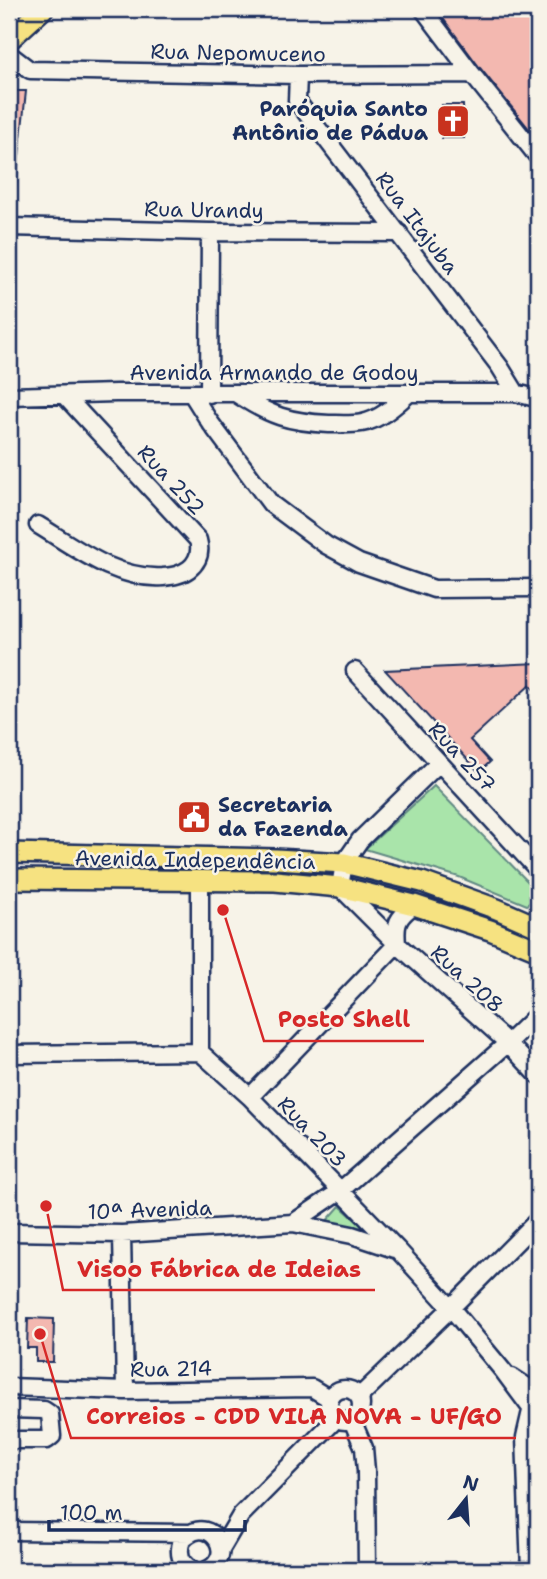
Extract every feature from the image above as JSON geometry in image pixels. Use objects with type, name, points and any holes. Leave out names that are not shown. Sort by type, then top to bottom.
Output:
[{"type":"main road","points":[[9,40],[43,9]]},
{"type":"main road","name":"Avenida Independência","points":[[9,853],[344,863],[422,883],[538,926]]},
{"type":"main road","name":"Avenida Independência","points":[[9,879],[275,881],[340,887],[414,905],[538,950]]},
{"type":"street","points":[[423,9],[538,157]]},
{"type":"street","name":"Rua Nepomuceno","points":[[9,54],[30,70],[298,75],[472,74]]},
{"type":"street","name":"Rua Itajuba","points":[[298,75],[297,101],[500,367],[531,398]]},
{"type":"street","name":"Rua Urandy","points":[[9,227],[400,233]]},
{"type":"street","points":[[209,394],[210,232]]},
{"type":"street","points":[[192,394],[271,504],[326,545],[359,563],[434,589],[538,588]]},
{"type":"street","points":[[237,394],[270,414],[301,422],[342,424],[363,423],[391,410],[408,394]]},
{"type":"street","name":"Avenida Armando de Godoy","points":[[9,396],[408,394],[531,398]]},
{"type":"street","name":"Rua 252","points":[[38,525],[107,567],[134,576],[178,575],[190,568],[201,549],[198,540],[64,395]]},
{"type":"street","name":"Rua 257","points":[[355,671],[538,870]]},
{"type":"street","points":[[340,887],[344,863],[360,839],[439,763]]},
{"type":"street","points":[[9,1054],[200,1052],[200,882]]},
{"type":"street","name":"Rua 208","points":[[340,887],[397,944],[508,1043],[538,1075]]},
{"type":"street","points":[[250,1097],[397,944],[396,926],[402,914],[414,905]]},
{"type":"street","points":[[293,1223],[340,1191],[538,1014]]},
{"type":"street","name":"Rua 203","points":[[200,1052],[250,1097],[397,1250],[535,1405]]},
{"type":"street","points":[[359,1397],[538,1220]]},
{"type":"street","name":"10ª Avenida","points":[[9,1232],[122,1234],[293,1223],[352,1235],[397,1250]]},
{"type":"street","points":[[122,1234],[125,1391]]},
{"type":"street","name":"Rua 214","points":[[9,1387],[125,1391],[312,1388],[330,1399]]},
{"type":"street","points":[[177,1558],[184,1537],[196,1530],[210,1532],[241,1515],[344,1419],[360,1412],[359,1397],[351,1390],[341,1389],[330,1399],[329,1410],[344,1419],[364,1448],[367,1570]]},
{"type":"street","points":[[530,1570],[525,1437],[535,1405]]},
{"type":"street","points":[[9,1409],[44,1410],[50,1414],[52,1436],[47,1440],[9,1440]]},
{"type":"street","points":[[526,1463],[538,1434]]},
{"type":"street","points":[[207,1570],[221,1558],[241,1515]]},
{"type":"street","points":[[9,1531],[190,1533]]},
{"type":"street","points":[[153,1532],[177,1558],[193,1570]]},
{"type":"street","points":[[210,1532],[219,1542],[221,1558]]},
{"type":"green space","points":[[434,786],[538,892],[527,905],[459,877],[365,849]]},
{"type":"green space","points":[[340,1206],[362,1226],[357,1233],[324,1224]]},
{"type":"building","points":[[436,9],[538,9],[538,140],[480,68]]},
{"type":"building","points":[[9,91],[26,91],[16,185],[9,185]]},
{"type":"building","name":"Paróquia Santo Antônio de Pádua","points":[[442,105],[463,105],[464,138],[442,138]]},
{"type":"building","points":[[538,663],[538,694],[530,685],[470,740],[490,762],[479,772],[385,670]]},
{"type":"building","points":[[28,1318],[54,1319],[53,1362],[36,1362],[36,1348],[27,1348]]},
{"type":"place","name":"Paróquia Santo Antônio de Pádua","points":[[453,121]]},
{"type":"place","name":"Secretaria da Fazenda","points":[[194,817]]},
{"type":"place","name":"Posto Shell","points":[[223,910]]},
{"type":"place","name":"Visoo Fábrica de Ideias","points":[[46,1206]]},
{"type":"place","name":"Correios - CDD VILA NOVA - UF/GO","points":[[40,1334]]}]
